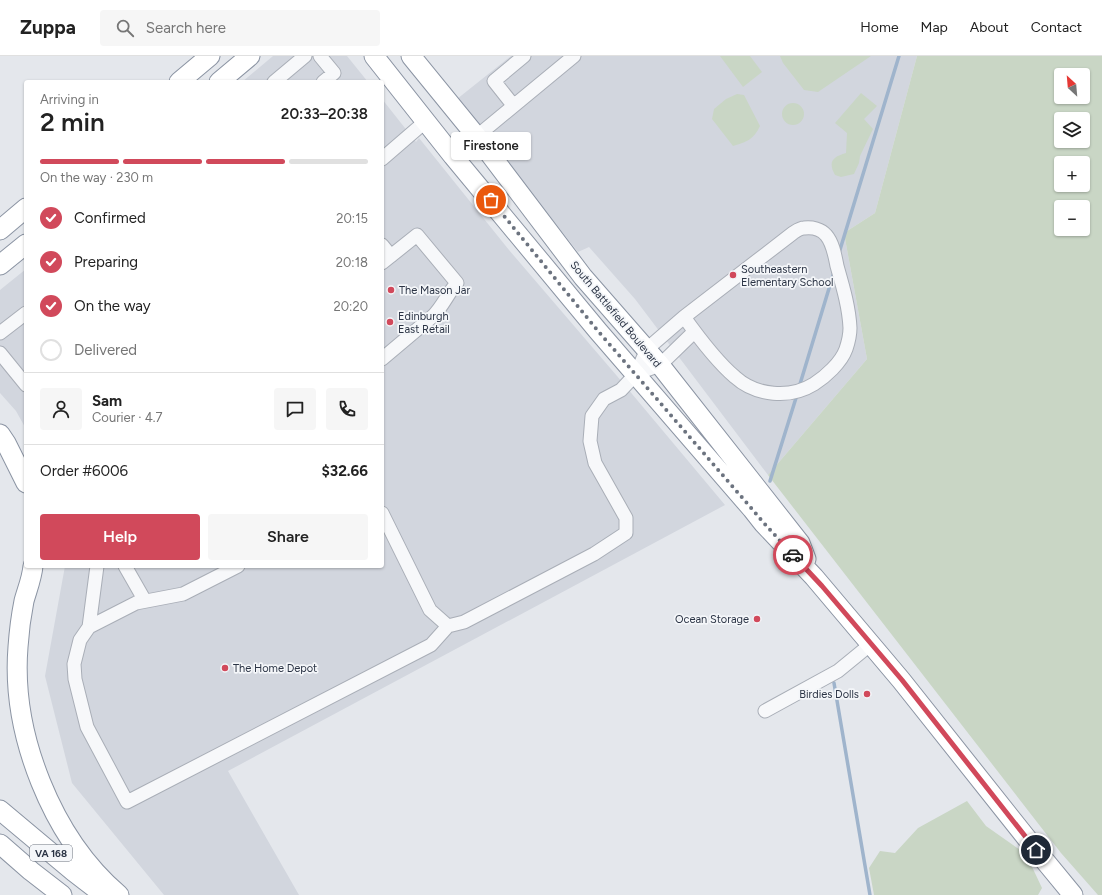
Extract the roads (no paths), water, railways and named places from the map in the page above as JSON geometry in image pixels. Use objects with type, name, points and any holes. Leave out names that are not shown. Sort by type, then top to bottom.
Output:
[{"type":"highway","points":[[181,80],[210,56]]},
{"type":"highway","points":[[221,80],[250,56]]},
{"type":"highway","name":"South Battlefield Boulevard","points":[[374,56],[453,156],[598,331],[763,522],[814,577],[902,680],[1073,895]]},
{"type":"highway","name":"South Battlefield Boulevard","points":[[411,56],[477,137],[583,277],[647,349],[800,544],[814,577]]},
{"type":"highway","points":[[0,230],[24,210]]},
{"type":"highway","points":[[0,265],[24,246]]},
{"type":"highway","points":[[0,434],[24,479]]},
{"type":"highway","points":[[32,568],[24,602],[18,648],[19,696],[21,715],[27,740],[42,786],[64,828],[83,856],[106,884],[119,895]]},
{"type":"highway","name":"VA 168","points":[[0,810],[104,895]]},
{"type":"highway","name":"VA 168","points":[[0,844],[62,895]]},
{"type":"lane","points":[[276,80],[305,56]]},
{"type":"lane","points":[[320,56],[334,73],[325,80]]},
{"type":"lane","points":[[513,105],[494,81],[524,56]]},
{"type":"lane","points":[[453,156],[574,56]]},
{"type":"lane","points":[[384,157],[426,121]]},
{"type":"lane","points":[[97,568],[89,627],[80,640],[74,664],[75,679],[87,727],[127,802],[431,645],[448,626],[464,622],[611,544],[626,533],[626,518],[595,463],[590,441],[592,416],[604,399],[621,390],[636,374],[647,349],[684,317],[793,233],[803,228],[816,228],[826,235],[832,246],[847,303],[850,330],[846,350],[834,368],[820,380],[808,387],[794,392],[780,394],[765,392],[749,387],[735,378],[694,332],[684,317]]},
{"type":"lane","points":[[384,357],[440,309],[450,291],[457,283],[417,235],[386,259]]},
{"type":"lane","points":[[0,333],[24,315]]},
{"type":"lane","points":[[636,374],[660,365],[694,332]]},
{"type":"lane","points":[[0,353],[24,383]]},
{"type":"lane","points":[[384,517],[430,610],[448,626]]},
{"type":"lane","points":[[126,568],[145,601]]},
{"type":"lane","points":[[89,627],[136,603],[183,594],[234,568]]},
{"type":"lane","points":[[765,711],[838,671],[871,644]]},
{"type":"waterway","points":[[839,253],[899,56]]},
{"type":"waterway","points":[[800,384],[834,272]]},
{"type":"waterway","points":[[770,481],[796,398]]},
{"type":"waterway","points":[[834,683],[870,895]]},
{"type":"place","name":"Firestone","points":[[491,200]]},
{"type":"place","name":"Southeastern Elementary School","points":[[733,275]]},
{"type":"place","name":"The Mason Jar","points":[[391,290]]},
{"type":"place","name":"Edinburgh East Retail","points":[[390,322]]},
{"type":"place","name":"Ocean Storage","points":[[757,619]]},
{"type":"place","name":"The Home Depot","points":[[225,668]]},
{"type":"place","name":"Birdies Dolls","points":[[867,694]]}]
